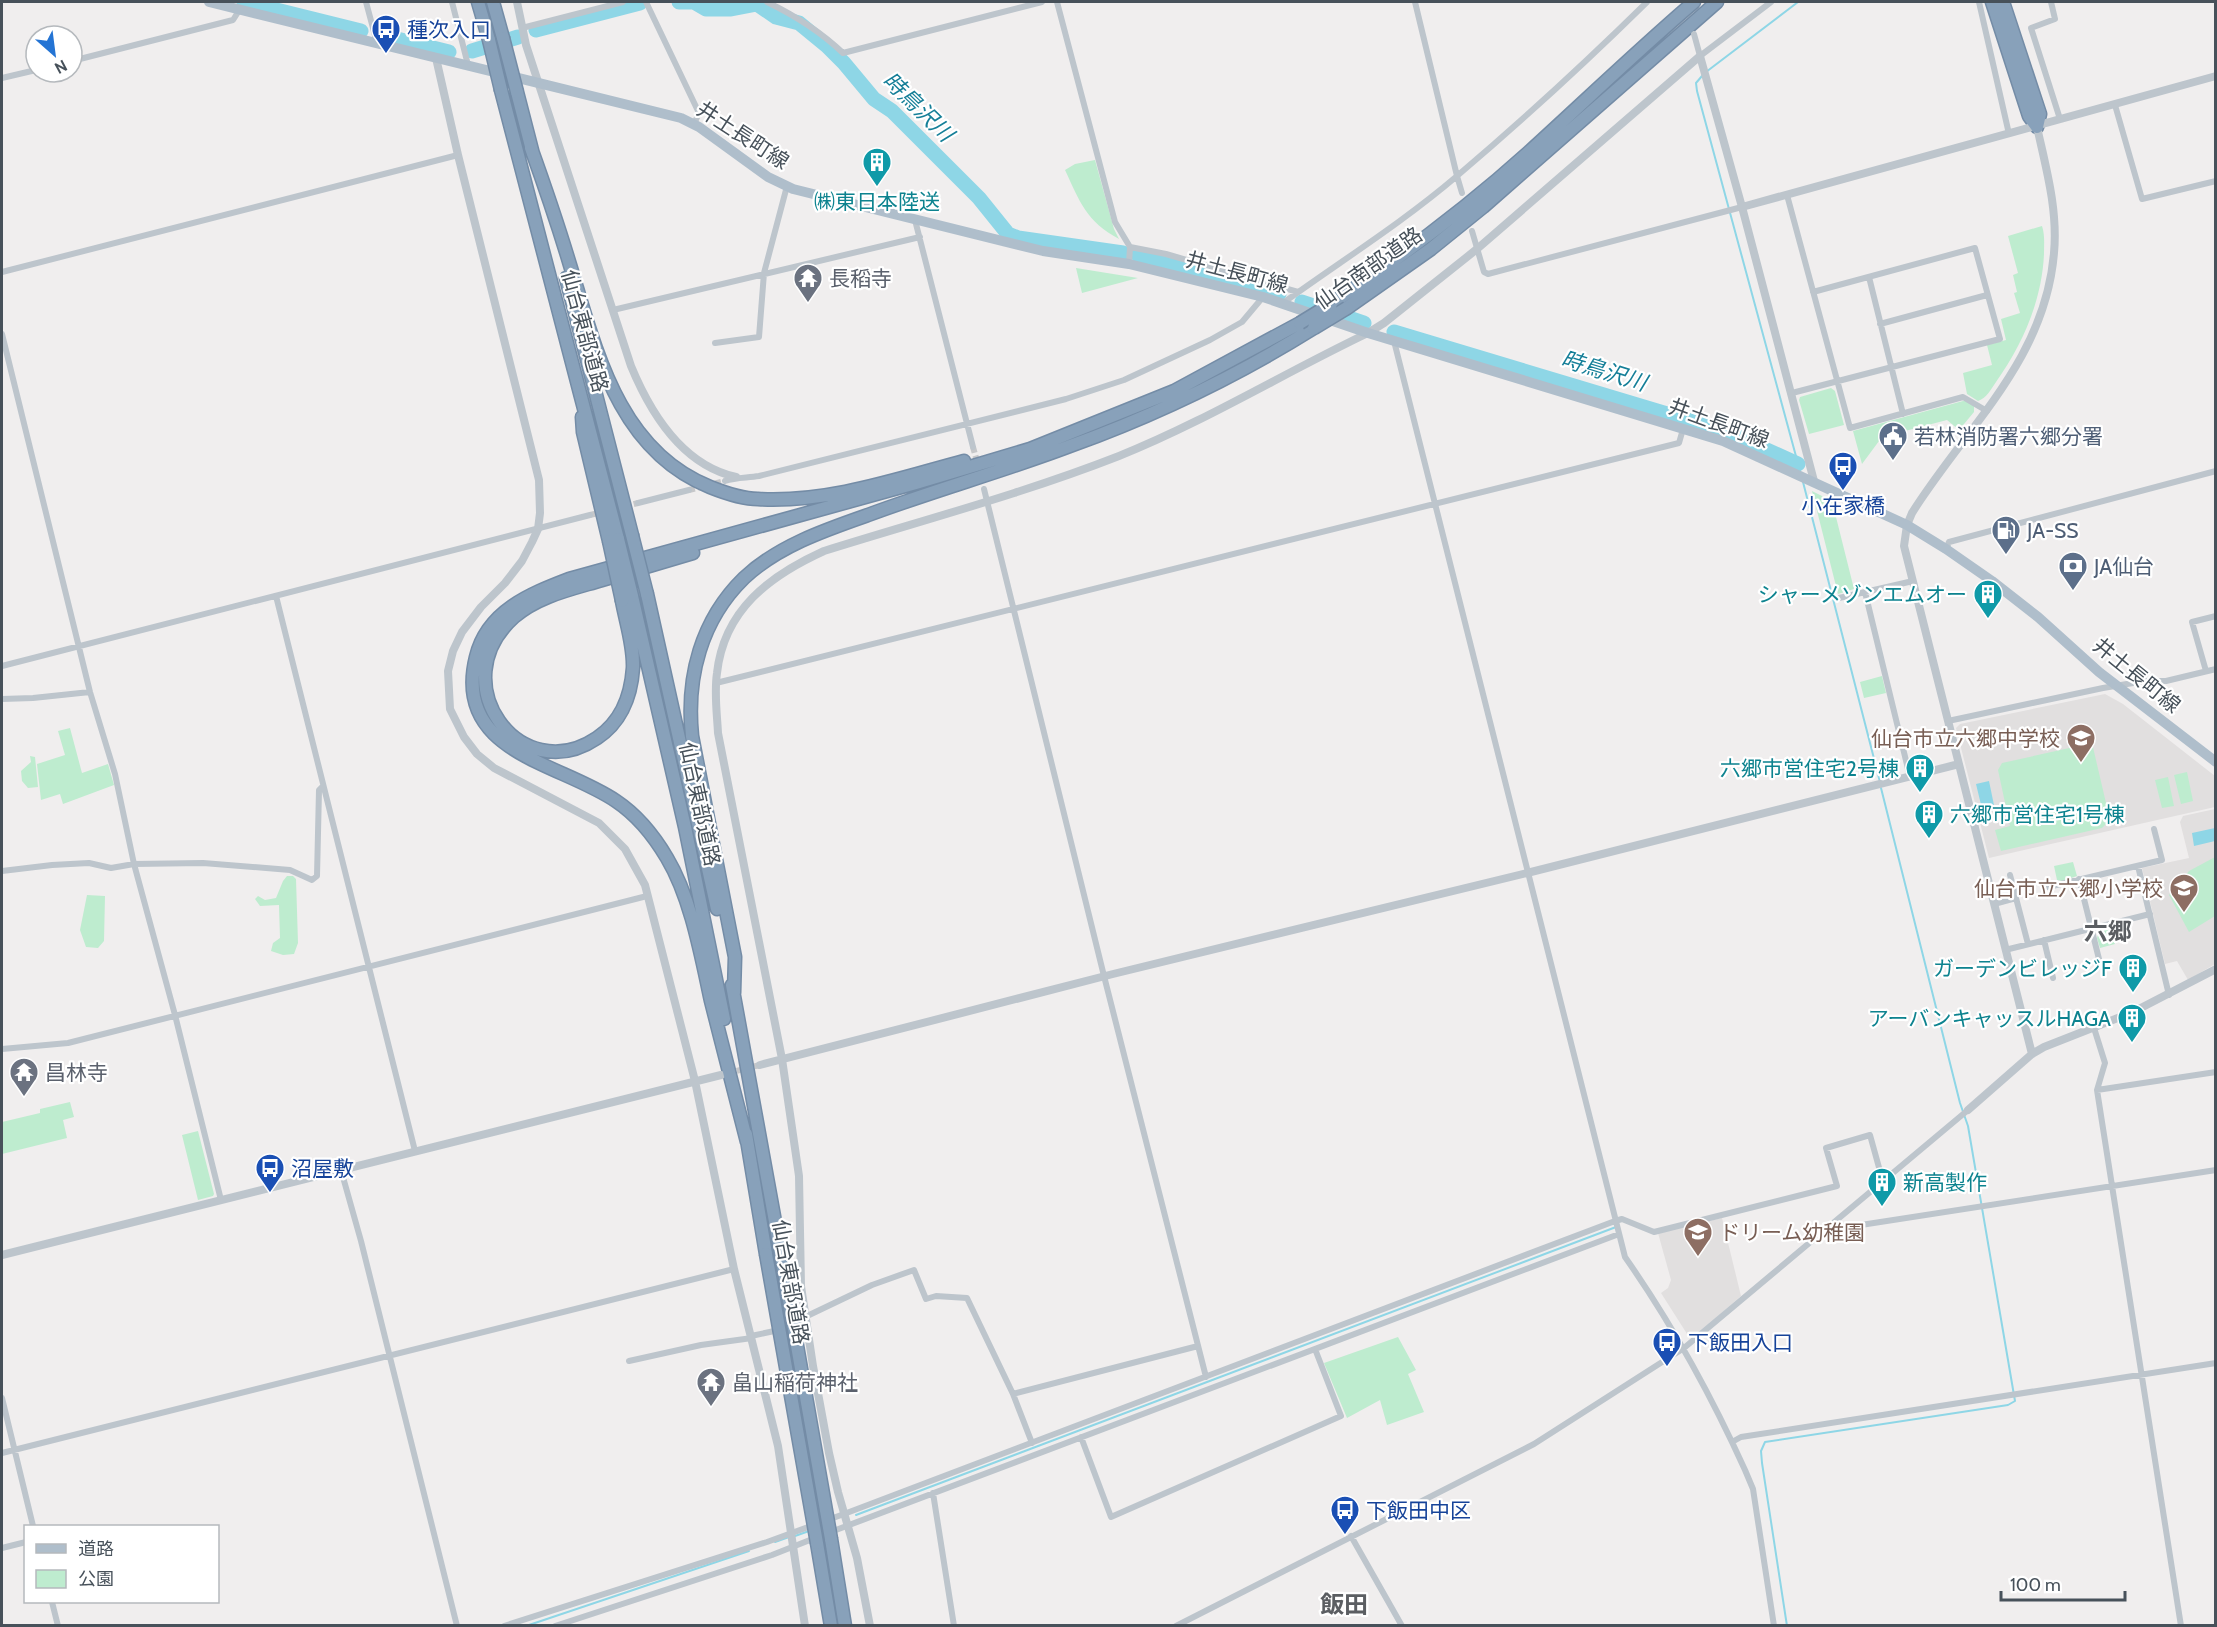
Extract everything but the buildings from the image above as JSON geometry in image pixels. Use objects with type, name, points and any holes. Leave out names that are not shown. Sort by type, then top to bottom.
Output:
[{"type":"highway","name":"仙台東部道路","points":[[478,2],[582,395],[627,599],[687,837],[747,1142],[831,1626]]},
{"type":"highway","name":"仙台東部道路","points":[[493,2],[632,535],[696,814],[734,993],[845,1626]]},
{"type":"highway","points":[[1592,93],[1681,2]]},
{"type":"highway","name":"仙台南部道路","points":[[1058,437],[1174,391],[1331,304],[1425,239],[1528,153],[1694,2]]},
{"type":"highway","name":"仙台南部道路","points":[[984,475],[1070,447],[1179,402],[1234,375],[1347,308],[1431,249],[1483,207],[1717,2]]},
{"type":"highway","points":[[1677,35],[1728,2]]},
{"type":"highway","points":[[1992,2],[2029,116],[2037,127]]},
{"type":"highway","points":[[2003,2],[2040,114],[2037,127]]},
{"type":"highway","points":[[531,148],[598,353],[619,403],[634,427],[653,450],[693,479],[726,493],[756,499],[806,499],[912,475],[1027,443],[1058,437]]},
{"type":"highway","points":[[747,1142],[688,913],[677,878],[668,859],[632,813],[616,800],[580,781],[518,754],[492,733],[484,720],[474,694],[473,666],[480,645],[490,626],[513,604],[569,579],[916,483],[1030,449],[1058,437]]},
{"type":"highway","points":[[627,599],[633,666],[625,705],[611,728],[590,743],[554,752],[531,746],[510,734],[489,705],[484,681],[485,669],[491,648],[498,636],[514,616],[526,608],[557,594],[633,571],[936,485],[984,475]]},
{"type":"highway","points":[[734,993],[735,957],[692,736],[690,713],[693,673],[702,640],[710,623],[719,608],[744,578],[789,548],[820,532],[984,475]]},
{"type":"main road","name":"井土長町線","points":[[209,2],[665,113],[694,124],[768,177],[787,186],[915,220],[1043,250],[1130,264],[1263,297],[1368,333],[1723,441],[1907,525],[1946,549],[2011,596],[2118,686],[2216,762]]},
{"type":"street","points":[[366,2],[377,44]]},
{"type":"street","points":[[452,2],[468,65]]},
{"type":"street","points":[[517,2],[522,28],[539,82],[631,366],[643,394],[657,418],[673,438],[691,454],[726,475],[743,479],[759,476],[1066,399],[1124,380],[1210,340],[1242,321],[1263,297]]},
{"type":"street","points":[[522,28],[623,2]]},
{"type":"street","points":[[646,2],[699,113],[694,124]]},
{"type":"street","points":[[767,2],[811,25],[843,53],[1042,2]]},
{"type":"street","points":[[1057,2],[1116,222],[1130,247],[1130,264]]},
{"type":"street","points":[[1415,2],[1462,193]]},
{"type":"street","points":[[1282,304],[1372,243],[1426,202],[1508,133],[1647,2]]},
{"type":"street","points":[[870,1626],[857,1558],[829,1453],[806,1320],[801,1286],[799,1176],[782,1059],[718,733],[717,671],[725,642],[734,623],[745,604],[761,588],[783,572],[824,551],[988,503],[1109,459],[1186,427],[1368,333],[1384,323],[1477,249],[1700,56],[1771,2]]},
{"type":"street","points":[[1979,2],[2009,134]]},
{"type":"street","points":[[2050,2],[2055,19],[2031,28],[2060,119]]},
{"type":"street","points":[[84,58],[233,20],[240,9]]},
{"type":"street","points":[[1694,34],[1739,208],[1792,393],[1811,480]]},
{"type":"street","points":[[436,58],[539,480],[540,513],[538,530],[522,561],[505,583],[481,607],[462,632],[453,651],[448,671],[450,709],[464,737],[494,768],[599,823],[626,849],[645,885],[695,1080],[734,1269],[778,1446],[805,1626]]},
{"type":"street","points":[[2,78],[24,73]]},
{"type":"street","points":[[1472,231],[1484,272],[1488,274],[1787,195],[2216,76]]},
{"type":"street","points":[[2115,105],[2142,199],[2216,181]]},
{"type":"street","points":[[2032,1054],[1904,546],[1907,525],[1917,505],[2016,370],[2036,330],[2049,290],[2054,252],[2054,214],[2037,127]]},
{"type":"street","points":[[2,272],[458,155]]},
{"type":"street","points":[[715,343],[759,337],[764,273],[787,186]]},
{"type":"street","points":[[1787,195],[1850,428],[1963,398],[1987,411]]},
{"type":"street","points":[[915,220],[973,447]]},
{"type":"street","points":[[613,310],[920,237]]},
{"type":"street","points":[[1130,247],[1166,254],[1298,292]]},
{"type":"street","points":[[1792,393],[2000,339],[1975,248],[1813,292]]},
{"type":"street","points":[[1869,278],[1903,414]]},
{"type":"street","points":[[1880,324],[1988,295]]},
{"type":"street","points":[[2,334],[90,692],[115,774],[134,864],[175,1015],[221,1200]]},
{"type":"street","points":[[1394,341],[1625,1257],[1656,1301],[1684,1348],[1732,1442],[1753,1490],[1774,1626]]},
{"type":"street","points":[[716,683],[1678,443],[1683,429]]},
{"type":"street","points":[[1946,549],[1949,542],[2216,471]]},
{"type":"street","points":[[725,481],[736,477]]},
{"type":"street","points":[[984,489],[1206,1377]]},
{"type":"street","points":[[638,503],[689,490]]},
{"type":"street","points":[[2,666],[590,515]]},
{"type":"street","points":[[1839,598],[1913,581]]},
{"type":"street","points":[[1865,592],[1910,777]]},
{"type":"street","points":[[276,596],[415,1151]]},
{"type":"street","points":[[2206,671],[2192,622],[2216,616]]},
{"type":"street","points":[[1948,721],[2145,681],[2166,681],[2216,669]]},
{"type":"street","points":[[2,699],[90,692]]},
{"type":"street","points":[[760,1065],[1104,976],[1527,873],[1959,764]]},
{"type":"street","points":[[2,871],[61,864],[89,863],[111,868],[134,864],[203,863],[290,870],[312,880],[317,876],[319,790],[323,786]]},
{"type":"street","points":[[2048,887],[2162,860],[2154,829]]},
{"type":"street","points":[[2138,866],[2169,995]]},
{"type":"street","points":[[2010,875],[2028,945]]},
{"type":"street","points":[[2079,879],[2099,959]]},
{"type":"street","points":[[2,1049],[68,1043],[648,896]]},
{"type":"street","points":[[1994,904],[2016,898]]},
{"type":"street","points":[[2005,951],[2150,914]]},
{"type":"street","points":[[2044,940],[2053,978]]},
{"type":"street","points":[[1176,1626],[1534,1444],[1684,1348],[2032,1054],[2043,1047],[2094,1028],[2169,995],[2216,969]]},
{"type":"street","points":[[2094,1028],[2105,1063],[2097,1090],[2181,1626]]},
{"type":"street","points":[[2097,1090],[2216,1072]]},
{"type":"street","points":[[2,1255],[721,1075]]},
{"type":"street","points":[[555,1626],[791,1540],[848,1525],[1315,1349],[1617,1228],[1622,1219],[1654,1232],[1837,1186],[1826,1148],[1870,1135],[1883,1182]]},
{"type":"street","points":[[341,1170],[362,1241],[457,1626]]},
{"type":"street","points":[[1830,1227],[1834,1229],[2216,1170]]},
{"type":"street","points":[[504,1626],[756,1545],[791,1540],[844,1514],[1206,1377],[1617,1228]]},
{"type":"street","points":[[2,1453],[734,1269]]},
{"type":"street","points":[[629,1361],[701,1345],[751,1337],[806,1320],[872,1285],[914,1270],[926,1299],[936,1296],[967,1298],[1013,1394],[1032,1443]]},
{"type":"street","points":[[1013,1394],[1198,1346]]},
{"type":"street","points":[[1081,1437],[1111,1517],[1341,1416],[1315,1349]]},
{"type":"street","points":[[1732,1442],[1741,1437],[2216,1363]]},
{"type":"street","points":[[2,1398],[33,1525]]},
{"type":"street","points":[[933,1493],[954,1626]]},
{"type":"street","points":[[1351,1536],[1402,1626]]},
{"type":"street","points":[[2,1548],[24,1542]]},
{"type":"street","points":[[52,1603],[58,1626]]},
{"type":"street","points":[[1191,1618],[1194,1626]]},
{"type":"shaded area","name":"仙台市立六郷中学校","points":[[2105,694],[2123,704],[2215,776],[2215,807],[1989,858],[1956,728],[1960,724]]},
{"type":"shaded area","name":"仙台市立六郷小学校","points":[[2215,809],[2215,964],[2188,980],[2177,961],[2165,964],[2142,868],[2189,858],[2180,822],[2183,816]]},
{"type":"shaded area","name":"ドリーム幼稚園","points":[[1722,1218],[1741,1296],[1693,1338],[1689,1337],[1661,1293],[1668,1288],[1671,1280],[1658,1233]]},
{"type":"green space","points":[[1095,160],[1114,229],[1119,239],[1091,218],[1065,170],[1075,164]]},
{"type":"green space","points":[[2042,226],[2044,254],[2035,305],[2015,352],[1988,393],[1978,401],[1967,394],[1963,373],[1992,365],[1987,345],[2006,340],[2001,319],[2020,313],[2014,293],[2017,292],[2013,275],[2018,273],[2008,236]]},
{"type":"green space","points":[[1076,268],[1138,278],[1082,293]]},
{"type":"green space","points":[[1831,388],[1835,391],[1844,425],[1809,434],[1800,397]]},
{"type":"green space","points":[[1969,401],[1974,406],[1974,412],[1959,430],[1947,420],[1882,437],[1862,464],[1853,431]]},
{"type":"green space","points":[[1812,491],[1832,501],[1854,589],[1838,594]]},
{"type":"green space","points":[[1882,676],[1886,693],[1864,698],[1860,682]]},
{"type":"green space","points":[[70,728],[82,773],[108,764],[114,785],[63,804],[60,794],[41,800],[37,764],[65,755],[58,731]]},
{"type":"green space","points":[[2092,743],[2110,820],[2102,828],[2001,851],[1995,830],[2010,826],[1998,770],[2002,763]]},
{"type":"green space","points":[[30,756],[35,757],[38,787],[28,788],[22,781],[21,771],[31,762]]},
{"type":"green space","points":[[2187,772],[2193,801],[2181,804],[2174,775]]},
{"type":"green space","points":[[2168,777],[2174,806],[2162,808],[2155,780]]},
{"type":"green space","points":[[2215,857],[2215,916],[2189,932],[2169,895],[2189,871]]},
{"type":"green space","points":[[2073,862],[2077,876],[2062,881],[2057,880],[2054,866]]},
{"type":"green space","points":[[287,876],[293,876],[296,879],[298,943],[294,954],[283,955],[271,951],[273,943],[280,938],[279,905],[260,906],[255,899],[258,896],[265,900],[276,898]]},
{"type":"green space","points":[[87,895],[105,896],[104,941],[98,948],[86,947],[80,930]]},
{"type":"green space","points":[[2110,929],[2115,944],[2100,948],[2097,938],[2099,932]]},
{"type":"green space","points":[[70,1102],[74,1117],[63,1120],[67,1138],[2,1154],[2,1122],[40,1113],[40,1109]]},
{"type":"green space","points":[[198,1131],[214,1194],[198,1200],[182,1135]]},
{"type":"green space","points":[[1398,1337],[1416,1370],[1408,1374],[1424,1412],[1387,1425],[1380,1400],[1347,1418],[1324,1363]]},
{"type":"water","points":[[1989,781],[1995,810],[1983,813],[1976,784]]},
{"type":"water","points":[[2215,828],[2215,841],[2194,846],[2192,833]]},
{"type":"waterway","name":"時鳥沢川","points":[[244,2],[361,31]]},
{"type":"waterway","name":"時鳥沢川","points":[[679,2],[694,2],[706,9],[731,9],[757,4],[776,17],[799,23],[827,46],[874,99],[892,111],[979,198],[1008,234],[1018,238],[1123,253]]},
{"type":"waterway","points":[[1706,72],[1798,2]]},
{"type":"waterway","name":"時鳥沢川","points":[[536,30],[640,3]]},
{"type":"waterway","name":"時鳥沢川","points":[[381,35],[449,52]]},
{"type":"waterway","name":"時鳥沢川","points":[[472,51],[518,37]]},
{"type":"waterway","points":[[1702,76],[1696,83],[1697,91],[1800,471]]},
{"type":"waterway","name":"時鳥沢川","points":[[1138,255],[1279,294]]},
{"type":"waterway","name":"時鳥沢川","points":[[1302,302],[1364,323]]},
{"type":"waterway","name":"時鳥沢川","points":[[1394,332],[1727,432],[1798,464]]},
{"type":"waterway","points":[[1803,482],[1880,782]]},
{"type":"waterway","points":[[1787,1626],[1762,1463],[1761,1451],[1765,1442],[2008,1405],[2015,1401],[1968,1126],[1960,1103],[1881,788]]},
{"type":"waterway","points":[[856,1515],[1616,1227]]},
{"type":"waterway","points":[[795,1536],[809,1531]]},
{"type":"waterway","points":[[775,1542],[789,1537]]},
{"type":"waterway","points":[[526,1626],[749,1551]]},
{"type":"tunnel","points":[[973,447],[978,465]]},
{"type":"tunnel","points":[[689,490],[725,481]]},
{"type":"tunnel","points":[[590,515],[638,503]]},
{"type":"tunnel","points":[[728,1073],[760,1065]]},
{"type":"place","name":"種次入口","points":[[386,54]]},
{"type":"place","name":"㈱東日本陸送","points":[[877,188]]},
{"type":"place","name":"長稻寺","points":[[808,304]]},
{"type":"place","name":"若林消防署六郷分署","points":[[1893,462]]},
{"type":"place","name":"小在家橋","points":[[1843,492]]},
{"type":"place","name":"JA-SS","points":[[2006,556]]},
{"type":"place","name":"JA仙台","points":[[2073,592]]},
{"type":"place","name":"シャーメゾンエムオー","points":[[1988,620]]},
{"type":"place","name":"仙台市立六郷中学校","points":[[2081,764]]},
{"type":"place","name":"六郷市営住宅2号棟","points":[[1920,794]]},
{"type":"place","name":"六郷市営住宅1号棟","points":[[1929,840]]},
{"type":"place","name":"仙台市立六郷小学校","points":[[2184,914]]},
{"type":"place","name":"ガーデンビレッジF","points":[[2133,994]]},
{"type":"place","name":"アーバンキャッスルHAGA","points":[[2132,1044]]},
{"type":"place","name":"昌林寺","points":[[24,1098]]},
{"type":"place","name":"沼屋敷","points":[[270,1194]]},
{"type":"place","name":"新高製作","points":[[1882,1208]]},
{"type":"place","name":"ドリーム幼稚園","points":[[1698,1258]]},
{"type":"place","name":"下飯田入口","points":[[1667,1368]]},
{"type":"place","name":"畠山稲荷神社","points":[[711,1408]]},
{"type":"place","name":"下飯田中区","points":[[1345,1536]]},
{"type":"district","name":"六郷","points":[[2108,931]]},
{"type":"district","name":"飯田","points":[[1344,1604]]}]
